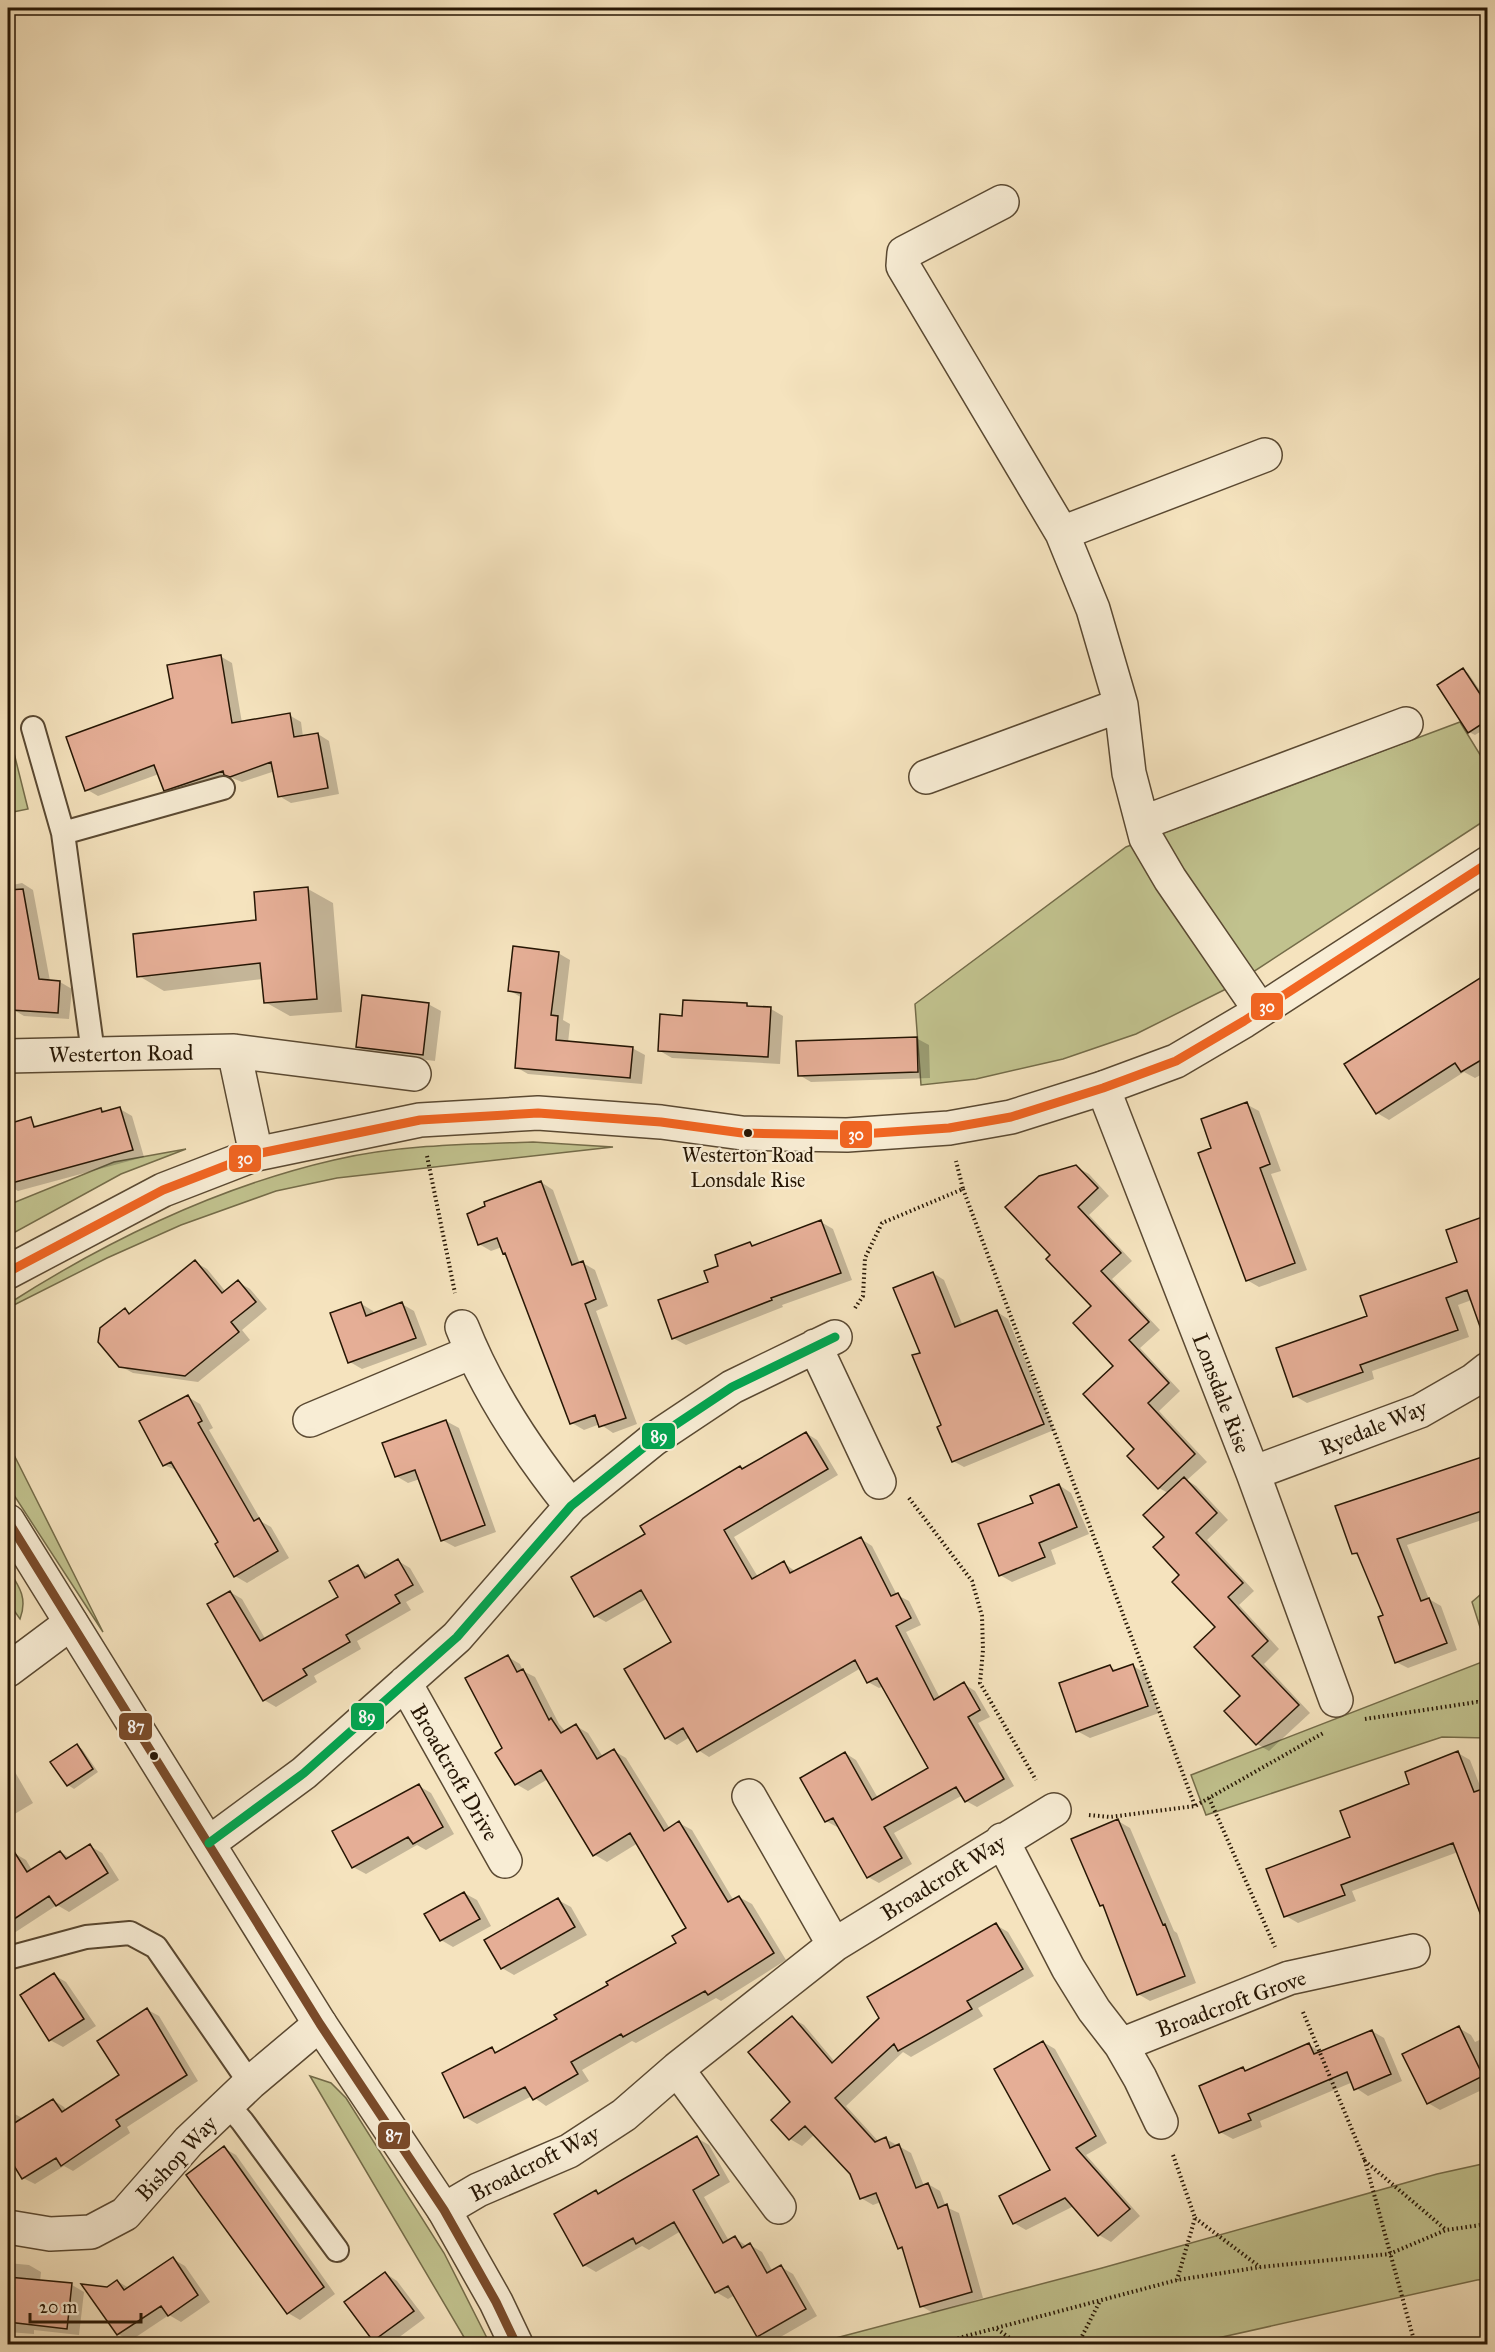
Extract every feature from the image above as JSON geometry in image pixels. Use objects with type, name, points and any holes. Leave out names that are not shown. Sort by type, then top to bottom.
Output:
[{"type":"street","points":[[1002,202],[904,253],[903,266],[1062,532],[1093,609],[1121,705],[1129,773],[1146,838],[1170,879],[1260,1010]]},
{"type":"street","points":[[1062,532],[1265,455]]},
{"type":"street","points":[[926,777],[1121,705]]},
{"type":"street","points":[[1142,823],[1406,724]]},
{"type":"street","points":[[8,1272],[163,1190],[256,1154],[420,1120],[538,1113],[661,1122],[742,1133],[847,1135],[949,1128],[1011,1117],[1103,1088],[1176,1060],[1260,1010],[1488,863]]},
{"type":"street","points":[[234,1051],[256,1154]]},
{"type":"street","name":"Westerton Road","points":[[8,1056],[234,1051],[414,1074]]},
{"type":"street","name":"Lonsdale Rise","points":[[1103,1088],[1253,1473],[1336,1700]]},
{"type":"street","points":[[310,1420],[467,1340],[504,1414],[532,1458],[571,1506]]},
{"type":"street","points":[[825,1342],[879,1482]]},
{"type":"street","name":"Broadcroft Drive","points":[[209,1844],[304,1773],[457,1637],[571,1506],[654,1439],[732,1387],[825,1342]]},
{"type":"street","name":"Ryedale Way","points":[[1253,1473],[1420,1411],[1474,1380],[1488,1369]]},
{"type":"street","points":[[8,1521],[320,2024],[444,2210],[496,2302],[516,2344]]},
{"type":"street","points":[[8,1670],[71,1623]]},
{"type":"street","name":"Broadcroft Drive","points":[[405,1683],[505,1861]]},
{"type":"street","points":[[749,1796],[834,1945]]},
{"type":"street","name":"Broadcroft Way","points":[[444,2210],[478,2190],[569,2151],[624,2115],[677,2068],[834,1945],[1054,1810]]},
{"type":"street","points":[[1002,1840],[1068,1968],[1094,2010],[1121,2044],[1161,2122]]},
{"type":"street","name":"Broadcroft Grove","points":[[1121,2044],[1289,1978],[1413,1951]]},
{"type":"street","name":"Bishop Way","points":[[8,2227],[50,2234],[91,2232],[125,2214],[189,2141],[250,2083],[320,2024]]},
{"type":"street","points":[[677,2068],[779,2207]]},
{"type":"lane","points":[[33,728],[63,833],[93,1053]]},
{"type":"lane","points":[[63,833],[223,788]]},
{"type":"lane","points":[[8,1958],[86,1937],[130,1933],[156,1947],[250,2083]]},
{"type":"lane","points":[[227,2104],[242,2121],[336,2250]]},
{"type":"path","points":[[420,1120],[467,1340]]},
{"type":"path","points":[[949,1128],[963,1189],[1195,1806]]},
{"type":"path","points":[[825,1342],[863,1296],[865,1258],[882,1223],[963,1189]]},
{"type":"path","points":[[879,1482],[894,1479],[972,1581],[982,1616],[983,1650],[980,1683],[1054,1810],[1110,1817],[1195,1806],[1209,1798]]},
{"type":"path","points":[[1161,2122],[1195,2218],[1261,2267]]},
{"type":"path","points":[[1415,2344],[1365,2161],[1446,2230]]},
{"type":"path","points":[[1177,2280],[1195,2218]]},
{"type":"path","points":[[936,2344],[1177,2280],[1261,2267],[1389,2253],[1446,2230],[1488,2224]]},
{"type":"path","points":[[1078,2344],[1100,2301]]},
{"type":"path","points":[[996,2329],[1018,2344]]},
{"type":"green space","points":[[1460,722],[1487,766],[1487,819],[1230,987],[1136,1034],[1063,1059],[976,1079],[921,1085],[915,1004],[1126,847]]},
{"type":"green space","points":[[8,729],[28,809],[8,813]]},
{"type":"green space","points":[[533,1142],[613,1147],[337,1178],[276,1191],[181,1225],[107,1258],[8,1308],[8,1304],[124,1237],[206,1201],[291,1171],[383,1151],[433,1146]]},
{"type":"green space","points":[[186,1149],[121,1174],[8,1236],[8,1205],[114,1162]]},
{"type":"green space","points":[[8,1443],[103,1632],[8,1486]]},
{"type":"green space","points":[[8,1569],[23,1598],[20,1619],[8,1602]]},
{"type":"green space","points":[[1487,1589],[1487,1649],[1472,1602]]},
{"type":"green space","points":[[1487,1660],[1487,1738],[1442,1737],[1206,1815],[1191,1775]]},
{"type":"green space","points":[[310,2076],[331,2083],[346,2098],[444,2253],[490,2344],[468,2344]]},
{"type":"green space","points":[[1487,2163],[1487,2279],[1191,2344],[813,2344],[1102,2268],[1437,2174]]},
{"type":"building","points":[[221,655],[232,723],[290,713],[294,737],[318,733],[328,788],[278,797],[271,762],[230,777],[224,775],[223,771],[164,791],[154,765],[85,791],[66,737],[173,698],[167,665]]},
{"type":"building","points":[[1463,668],[1488,706],[1488,720],[1468,733],[1437,685]]},
{"type":"building","points":[[308,887],[317,999],[264,1003],[260,963],[137,977],[133,934],[256,920],[254,892]]},
{"type":"building","points":[[23,889],[39,979],[60,981],[58,1013],[11,1010],[12,1000],[8,999],[8,890]]},
{"type":"building","points":[[513,946],[559,952],[551,1015],[558,1016],[556,1040],[633,1047],[630,1078],[515,1068],[521,993],[508,991]]},
{"type":"building","points":[[1488,973],[1488,1056],[1461,1072],[1455,1063],[1376,1114],[1344,1064]]},
{"type":"building","points":[[362,995],[429,1003],[423,1055],[356,1047]]},
{"type":"building","points":[[683,1000],[747,1003],[747,1006],[771,1007],[768,1057],[658,1051],[660,1014],[682,1016]]},
{"type":"building","points":[[917,1037],[918,1072],[798,1076],[796,1041]]},
{"type":"building","points":[[1247,1102],[1270,1164],[1260,1168],[1295,1263],[1246,1281],[1198,1153],[1211,1148],[1201,1119]]},
{"type":"building","points":[[120,1107],[133,1150],[8,1184],[8,1124],[31,1117],[34,1127],[101,1108],[102,1112]]},
{"type":"building","points":[[1076,1165],[1098,1188],[1078,1207],[1121,1253],[1101,1271],[1149,1322],[1129,1340],[1169,1383],[1148,1403],[1195,1454],[1158,1489],[1127,1456],[1134,1449],[1083,1394],[1113,1366],[1073,1323],[1091,1306],[1046,1259],[1050,1255],[1005,1207],[1039,1176]]},
{"type":"building","points":[[541,1181],[572,1265],[583,1261],[596,1299],[585,1304],[626,1418],[599,1427],[595,1415],[570,1424],[505,1253],[503,1254],[497,1238],[478,1245],[467,1214],[485,1206],[484,1202]]},
{"type":"building","points":[[1488,1215],[1488,1335],[1483,1335],[1467,1290],[1446,1298],[1458,1330],[1360,1365],[1363,1372],[1293,1397],[1276,1348],[1367,1316],[1360,1296],[1457,1262],[1446,1230]]},
{"type":"building","points":[[821,1220],[841,1273],[771,1298],[772,1300],[672,1339],[658,1300],[708,1282],[704,1271],[718,1266],[715,1255],[750,1242],[752,1246]]},
{"type":"building","points":[[195,1260],[222,1293],[238,1280],[256,1302],[231,1322],[239,1332],[185,1376],[119,1367],[98,1342],[100,1328],[125,1308],[129,1314]]},
{"type":"building","points":[[933,1272],[955,1327],[997,1310],[1044,1424],[952,1462],[937,1427],[941,1425],[912,1355],[920,1353],[893,1288]]},
{"type":"building","points":[[361,1302],[366,1316],[402,1302],[416,1338],[348,1363],[330,1313]]},
{"type":"building","points":[[188,1395],[202,1421],[198,1423],[254,1521],[259,1518],[278,1551],[234,1577],[215,1544],[218,1542],[171,1462],[163,1466],[139,1421]]},
{"type":"building","points":[[446,1420],[485,1525],[441,1541],[415,1470],[395,1477],[382,1443]]},
{"type":"building","points":[[806,1432],[828,1469],[724,1530],[752,1579],[784,1561],[790,1573],[861,1537],[891,1596],[898,1593],[911,1618],[896,1626],[934,1700],[964,1682],[980,1710],[968,1717],[1004,1779],[965,1802],[956,1787],[884,1827],[902,1858],[867,1878],[833,1818],[825,1822],[800,1778],[845,1752],[872,1800],[928,1768],[877,1678],[867,1683],[855,1660],[697,1752],[683,1728],[665,1739],[624,1669],[671,1642],[641,1590],[594,1617],[571,1577],[645,1534],[640,1526],[740,1466],[742,1469]]},
{"type":"building","points":[[1488,1455],[1488,1509],[1397,1539],[1421,1601],[1429,1598],[1447,1643],[1395,1663],[1378,1617],[1383,1615],[1357,1553],[1352,1554],[1335,1506]]},
{"type":"building","points":[[1184,1477],[1217,1513],[1196,1533],[1243,1583],[1228,1597],[1268,1641],[1252,1656],[1299,1705],[1256,1745],[1224,1711],[1240,1696],[1194,1647],[1215,1627],[1172,1582],[1179,1575],[1153,1547],[1164,1537],[1143,1515]]},
{"type":"building","points":[[1059,1484],[1077,1527],[1039,1543],[1045,1557],[999,1576],[978,1524],[1033,1503],[1030,1496]]},
{"type":"building","points":[[398,1559],[413,1585],[395,1595],[400,1603],[346,1635],[350,1642],[303,1669],[307,1675],[263,1701],[207,1604],[230,1591],[260,1641],[338,1597],[329,1581],[358,1565],[365,1578]]},
{"type":"building","points":[[508,1655],[517,1672],[523,1669],[549,1720],[551,1718],[561,1733],[576,1724],[597,1759],[614,1749],[664,1831],[679,1821],[728,1902],[739,1896],[774,1953],[708,1995],[705,1991],[623,2037],[621,2034],[571,2062],[578,2074],[533,2100],[525,2087],[464,2118],[442,2073],[492,2047],[495,2053],[557,2019],[554,2015],[608,1985],[606,1982],[676,1943],[672,1936],[686,1928],[630,1833],[593,1856],[541,1770],[515,1785],[495,1753],[502,1748],[465,1678]]},
{"type":"building","points":[[1133,1664],[1148,1706],[1076,1732],[1059,1683],[1110,1665],[1113,1671]]},
{"type":"building","points":[[77,1744],[93,1769],[67,1786],[50,1762]]},
{"type":"building","points":[[1458,1751],[1474,1792],[1488,1787],[1488,1926],[1485,1926],[1453,1843],[1341,1885],[1345,1895],[1284,1917],[1266,1869],[1350,1837],[1340,1811],[1409,1784],[1405,1772]]},
{"type":"building","points":[[419,1784],[443,1827],[413,1844],[408,1837],[352,1868],[332,1831]]},
{"type":"building","points":[[1118,1819],[1163,1925],[1165,1924],[1185,1976],[1137,1995],[1103,1905],[1100,1906],[1071,1839]]},
{"type":"building","points":[[8,1842],[27,1872],[60,1851],[66,1859],[90,1844],[108,1873],[56,1906],[49,1896],[8,1923]]},
{"type":"building","points":[[464,1892],[480,1919],[440,1941],[424,1914]]},
{"type":"building","points":[[558,1898],[575,1927],[501,1969],[484,1940]]},
{"type":"building","points":[[996,1923],[1023,1969],[967,2001],[972,2009],[898,2051],[894,2044],[835,2098],[875,2142],[886,2137],[890,2148],[899,2144],[916,2188],[928,2183],[938,2208],[947,2204],[972,2292],[920,2307],[902,2247],[898,2249],[876,2193],[860,2199],[850,2174],[805,2126],[789,2140],[771,2120],[790,2102],[748,2052],[792,2016],[832,2063],[879,2018],[867,1997]]},
{"type":"building","points":[[54,1973],[84,2019],[49,2041],[20,1995]]},
{"type":"building","points":[[147,2008],[187,2075],[116,2120],[120,2126],[61,2166],[56,2158],[22,2179],[8,2156],[8,2127],[53,2099],[62,2112],[119,2075],[97,2041]]},
{"type":"building","points":[[1459,2026],[1483,2076],[1427,2104],[1402,2054]]},
{"type":"building","points":[[1372,2030],[1391,2074],[1354,2090],[1347,2072],[1248,2114],[1251,2120],[1219,2133],[1199,2086],[1243,2067],[1245,2071],[1309,2043],[1314,2054]]},
{"type":"building","points":[[1043,2041],[1096,2136],[1076,2148],[1130,2209],[1098,2236],[1065,2198],[1013,2224],[999,2196],[1050,2170],[994,2069]]},
{"type":"building","points":[[697,2136],[719,2175],[693,2190],[723,2243],[735,2236],[742,2248],[750,2243],[767,2273],[781,2265],[806,2309],[757,2337],[728,2286],[715,2293],[674,2222],[636,2244],[633,2238],[583,2266],[554,2214],[596,2190],[598,2194]]},
{"type":"building","points":[[224,2146],[324,2287],[287,2314],[186,2175]]},
{"type":"building","points":[[173,2257],[198,2295],[168,2316],[161,2306],[117,2335],[81,2284],[107,2287],[117,2280],[124,2290]]},
{"type":"building","points":[[385,2272],[414,2311],[373,2341],[344,2302]]},
{"type":"building","points":[[8,2277],[72,2283],[67,2329],[8,2322]]},
{"type":"transit line","name":"30","points":[[8,1272],[163,1190],[256,1154],[420,1120],[538,1113],[661,1122],[742,1133],[847,1135],[949,1128],[1011,1117],[1103,1088],[1176,1061],[1244,1021],[1488,863]]},
{"type":"transit line","name":"89","points":[[209,1843],[304,1773],[457,1637],[571,1506],[654,1439],[732,1387],[835,1337]]},
{"type":"transit line","name":"87","points":[[8,1521],[320,2024],[444,2210],[496,2302],[516,2344]]},
{"type":"place","name":"Westerton Road Lonsdale Rise","points":[[748,1133]]}]
